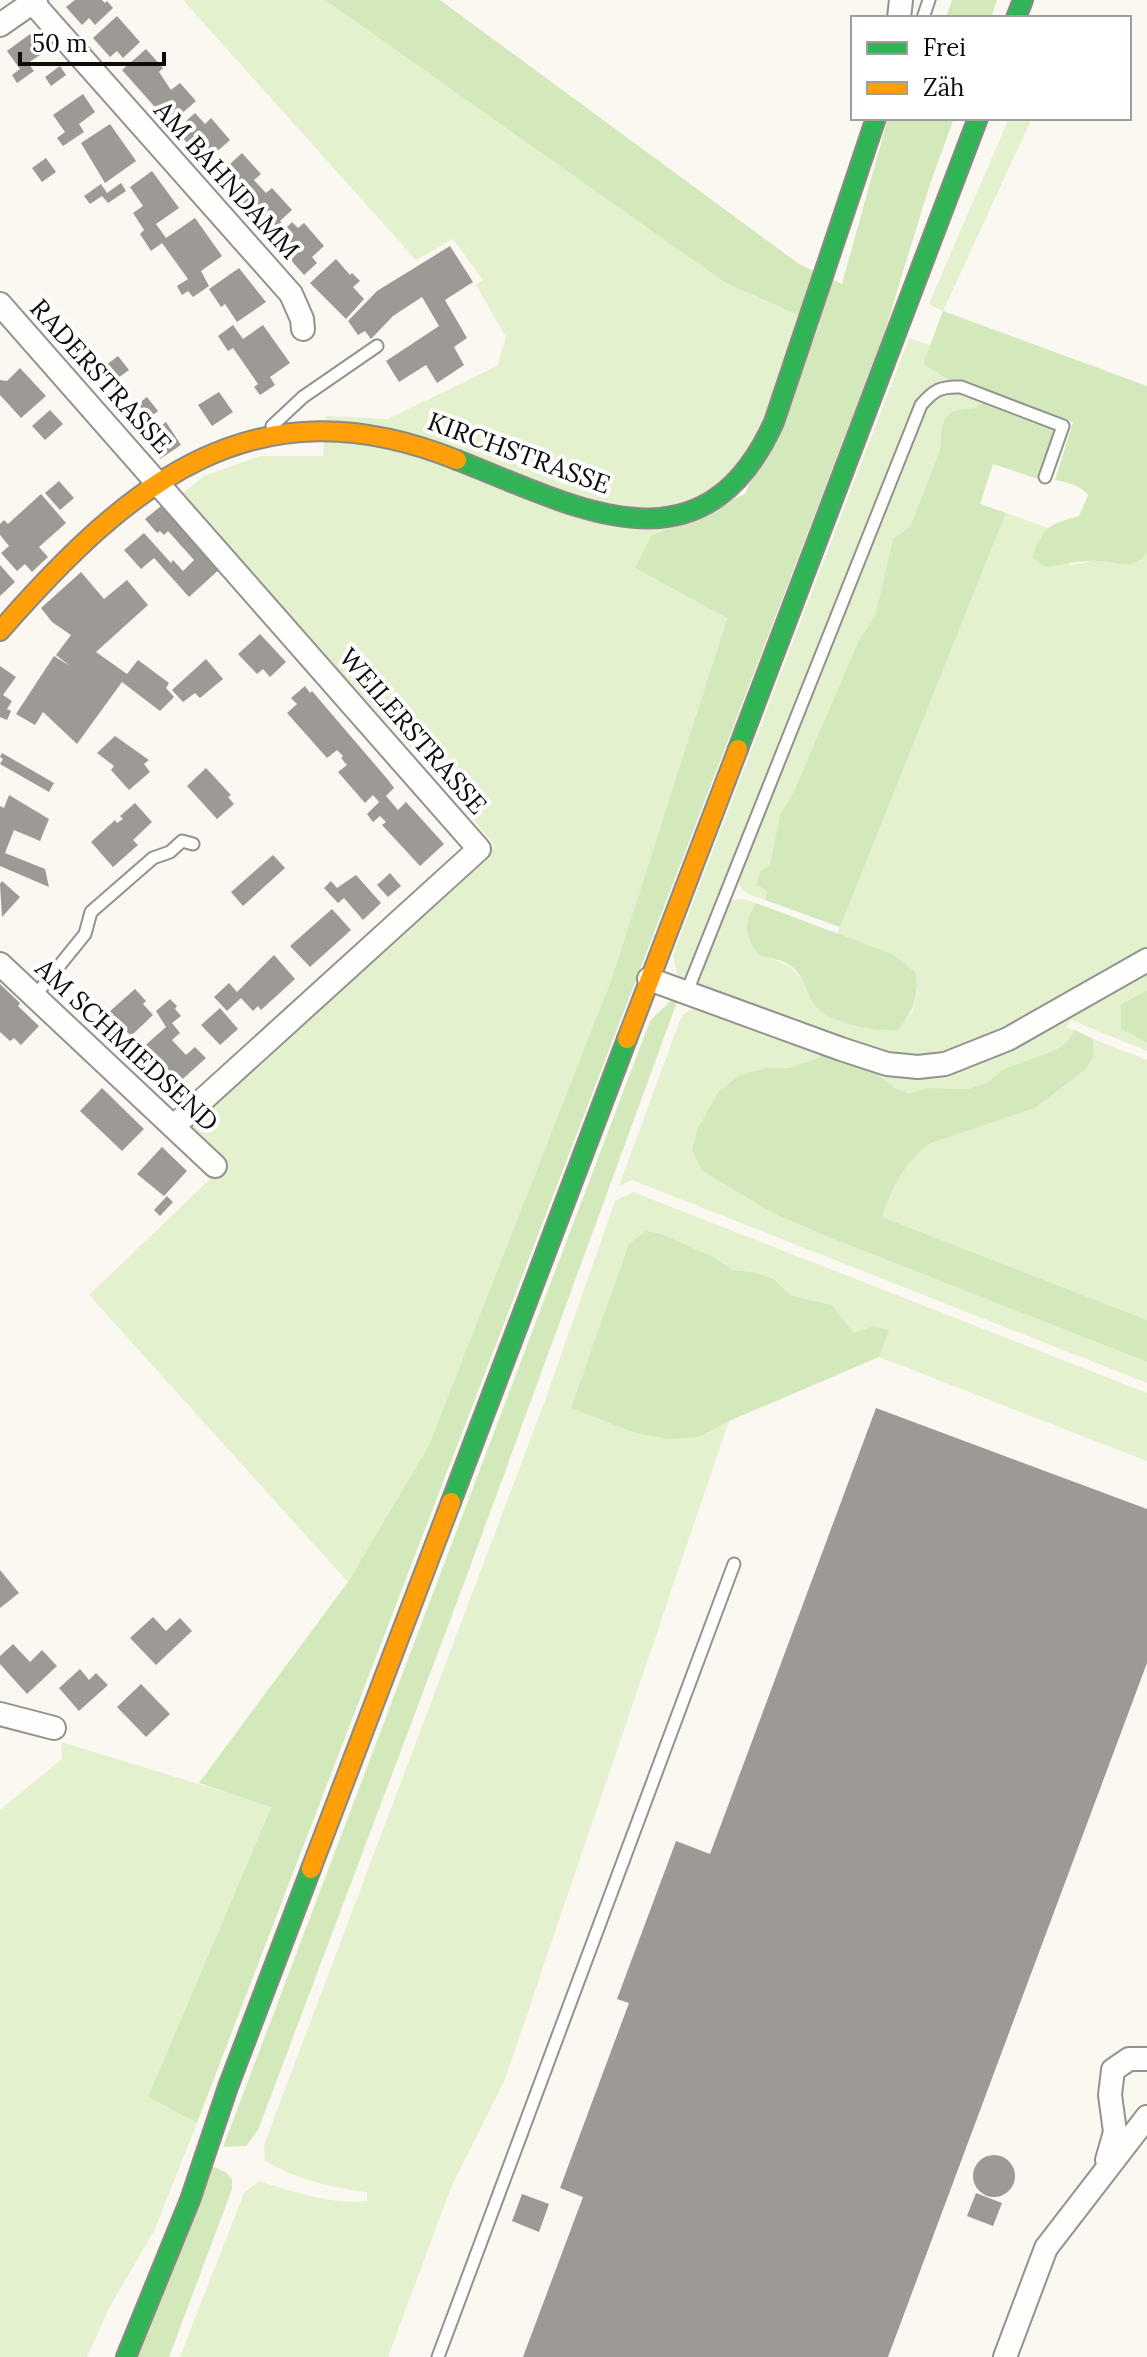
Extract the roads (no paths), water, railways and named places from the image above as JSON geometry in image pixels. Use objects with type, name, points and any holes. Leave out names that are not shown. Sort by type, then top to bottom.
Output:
[{"type":"main road","name":"KIRCHSTRASSE","points":[[0,631],[82,548],[160,484],[216,451],[260,438],[293,432],[329,431],[390,437],[443,452],[561,504],[631,520],[681,514],[708,502],[732,485],[752,463],[773,423],[875,120]]},
{"type":"main road","points":[[126,2357],[977,120]]},
{"type":"main road","points":[[106,2357],[184,2199]]},
{"type":"street","points":[[0,25],[34,1]]},
{"type":"street","name":"AM BAHNDAMM","points":[[34,1],[291,294],[303,329]]},
{"type":"street","name":"RADERSTRASSE","points":[[0,304],[160,484]]},
{"type":"street","name":"WEILERSTRASSE","points":[[160,484],[479,849],[175,1125]]},
{"type":"street","points":[[649,979],[875,1060],[918,1067],[945,1064],[1008,1039],[1147,960]]},
{"type":"street","name":"AM SCHMIEDSEND","points":[[0,964],[175,1125],[215,1166]]},
{"type":"street","points":[[0,1714],[54,1728]]},
{"type":"street","points":[[1103,2172],[1115,2132],[1110,2095],[1113,2070],[1129,2059],[1147,2059]]},
{"type":"street","points":[[1005,2357],[1046,2248],[1147,2117]]},
{"type":"lane","points":[[260,438],[303,397],[377,346]]},
{"type":"lane","points":[[686,994],[921,405],[932,392],[943,386],[961,387],[1063,426],[1045,477]]},
{"type":"lane","points":[[34,997],[85,934],[91,912],[153,858],[170,852],[182,841],[193,844]]},
{"type":"lane","points":[[438,2357],[734,1564]]}]
